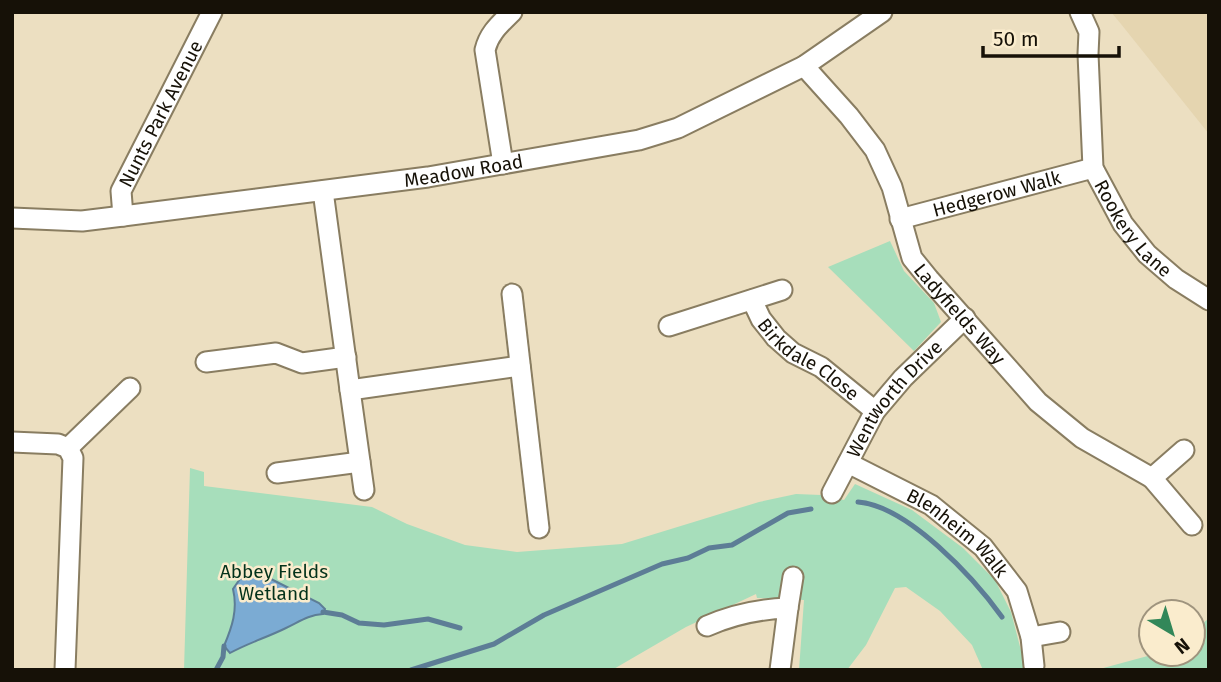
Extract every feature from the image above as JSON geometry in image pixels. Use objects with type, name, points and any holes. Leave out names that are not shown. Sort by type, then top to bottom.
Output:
[{"type":"street","name":"Nunts Park Avenue","points":[[123,216],[121,191],[212,12]]},
{"type":"street","points":[[503,164],[485,50],[496,27],[512,12]]},
{"type":"street","name":"Meadow Road","points":[[12,218],[82,221],[123,216],[428,177],[639,140],[678,128],[804,66],[883,12]]},
{"type":"street","name":"Rookery Lane","points":[[1080,12],[1089,32],[1093,168],[1123,224],[1147,254],[1176,279],[1209,300]]},
{"type":"street","name":"Ladyfields Way","points":[[804,66],[875,150],[892,187],[912,258],[1038,402],[1082,438],[1152,478],[1192,526]]},
{"type":"street","name":"Hedgerow Walk","points":[[900,219],[1093,168]]},
{"type":"street","points":[[323,191],[364,490]]},
{"type":"street","name":"Birkdale Close","points":[[669,326],[782,290]]},
{"type":"street","points":[[512,294],[539,528]]},
{"type":"street","name":"Birkdale Close","points":[[752,300],[761,319],[775,338],[793,353],[821,367],[875,411]]},
{"type":"street","name":"Wentworth Drive","points":[[834,490],[875,411],[904,378],[965,318]]},
{"type":"street","points":[[206,362],[276,353],[302,363],[346,357]]},
{"type":"street","points":[[350,390],[520,366]]},
{"type":"street","points":[[68,448],[130,388]]},
{"type":"street","points":[[12,442],[58,444],[68,448],[73,458],[65,670]]},
{"type":"street","points":[[1152,478],[1184,450]]},
{"type":"street","points":[[277,473],[360,462]]},
{"type":"street","name":"Blenheim Walk","points":[[848,463],[931,505],[983,547],[1017,592],[1031,637],[1034,666]]},
{"type":"street","points":[[780,670],[793,577]]},
{"type":"street","points":[[707,626],[757,609],[788,608]]},
{"type":"street","points":[[1031,637],[1060,632]]},
{"type":"shaded area","points":[[1111,12],[1209,12],[1209,134],[1121,24]]},
{"type":"green space","points":[[890,241],[904,271],[934,303],[941,322],[914,351],[828,267]]},
{"type":"green space","name":"Abbey Fields Wetland","points":[[190,468],[204,472],[204,486],[372,507],[407,524],[465,545],[517,552],[622,544],[759,502],[796,494],[821,495],[844,500],[855,484],[912,510],[963,548],[995,580],[1011,612],[1026,670],[983,670],[972,645],[940,611],[906,587],[895,588],[866,645],[847,670],[799,670],[804,600],[757,598],[756,594],[686,627],[612,670],[184,670]]},
{"type":"green space","points":[[1209,618],[1209,670],[1096,670],[1137,659],[1137,668],[1207,668]]},
{"type":"water","points":[[263,575],[319,603],[325,609],[323,614],[308,617],[230,653],[224,646],[233,618],[233,589],[240,579]]},
{"type":"waterway","points":[[858,502],[877,506],[918,530],[975,583],[1002,617]]},
{"type":"waterway","points":[[411,670],[494,644],[544,615],[662,564],[688,558],[709,548],[732,545],[788,513],[811,509]]},
{"type":"waterway","points":[[323,612],[342,615],[359,623],[384,625],[428,619],[460,628]]},
{"type":"waterway","points":[[216,670],[223,657],[224,646]]}]
